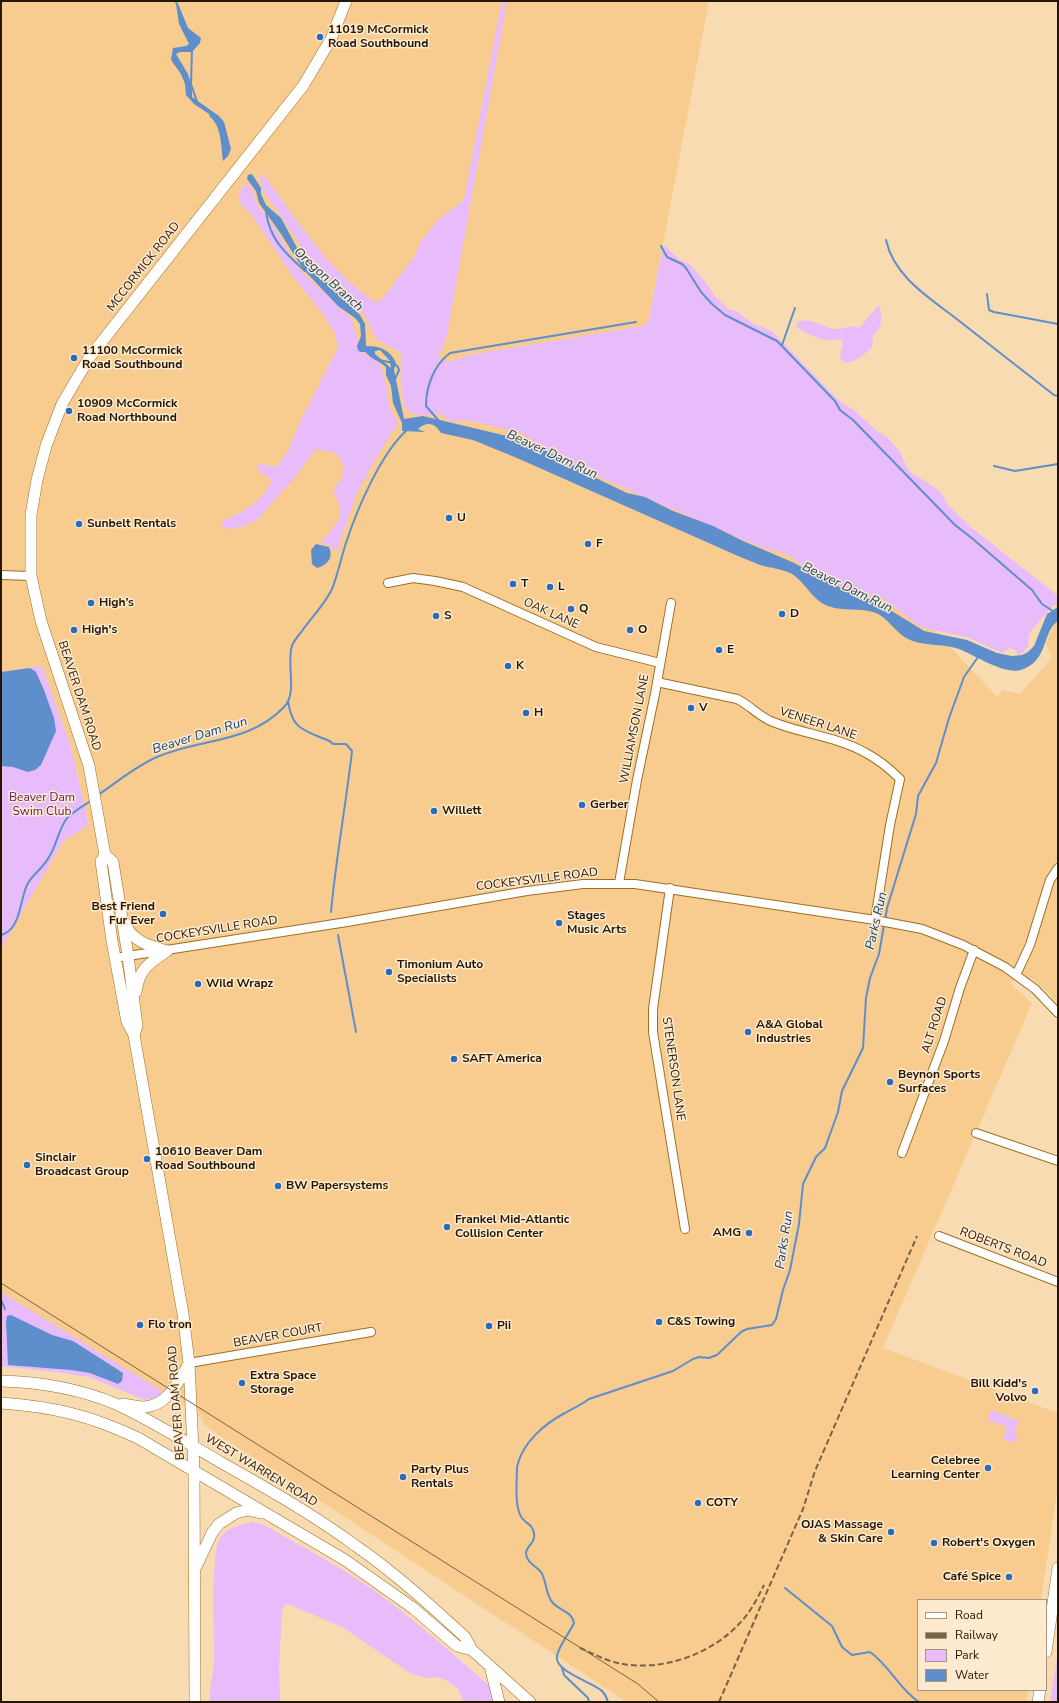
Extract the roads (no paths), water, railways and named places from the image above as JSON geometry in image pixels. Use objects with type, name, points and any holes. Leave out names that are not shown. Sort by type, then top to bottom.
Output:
[{"type":"main road","name":"MCCORMICK ROAD","points":[[31,576],[31,524],[37,480],[50,434],[70,389],[89,358],[111,329],[303,86],[331,39],[346,1]]},
{"type":"main road","name":"BEAVER DAM ROAD","points":[[31,576],[41,621],[82,742],[92,782],[105,855],[113,862],[128,956],[137,1026],[134,1035]]},
{"type":"main road","name":"BEAVER DAM ROAD","points":[[105,855],[101,861],[115,958],[127,1022],[134,1035],[180,1293],[189,1363],[194,1446],[195,1702]]},
{"type":"main road","points":[[121,909],[128,931],[133,936],[144,944],[167,951]]},
{"type":"main road","points":[[134,1004],[137,980],[147,966],[167,951]]},
{"type":"main road","points":[[115,1404],[145,1407],[155,1405],[169,1395],[189,1363]]},
{"type":"main road","points":[[1,1375],[16,1381]]},
{"type":"main road","name":"WEST WARREN ROAD","points":[[1,1381],[16,1381],[67,1389],[115,1404],[146,1418],[304,1511],[356,1545],[397,1577],[465,1637],[472,1650],[529,1702]]},
{"type":"main road","name":"WEST WARREN ROAD","points":[[1,1403],[63,1410],[109,1424],[144,1441],[368,1575],[413,1608],[457,1646],[472,1650]]},
{"type":"main road","points":[[194,1572],[212,1533],[226,1518],[236,1513],[248,1510],[270,1515]]},
{"type":"main road","points":[[1047,1645],[1058,1568]]},
{"type":"main road","points":[[490,1666],[499,1702]]},
{"type":"main road","points":[[1038,1702],[1040,1691]]},
{"type":"street","points":[[1,575],[31,576]]},
{"type":"street","name":"OAK LANE","points":[[388,582],[413,578],[463,587],[596,647],[660,663]]},
{"type":"street","name":"WILLIAMSON LANE","points":[[619,883],[671,603]]},
{"type":"street","name":"VENEER LANE","points":[[657,682],[745,702],[772,722],[848,744],[885,765],[900,779],[890,825],[882,921]]},
{"type":"street","points":[[1016,975],[1030,945],[1050,880],[1058,868]]},
{"type":"street","name":"COCKEYSVILLE ROAD","points":[[115,958],[167,951],[527,891],[568,885],[619,883],[670,888],[882,921],[932,933],[974,950],[1016,975],[1041,994],[1058,1013]]},
{"type":"street","name":"STENERSON LANE","points":[[670,888],[653,1009],[653,1032],[685,1229]]},
{"type":"street","name":"ALT ROAD","points":[[902,1153],[944,1041],[960,988],[974,950]]},
{"type":"street","points":[[976,1132],[1058,1161]]},
{"type":"street","name":"ROBERTS ROAD","points":[[939,1236],[1058,1282]]},
{"type":"street","name":"BEAVER COURT","points":[[189,1363],[371,1332]]},
{"type":"water","points":[[174,1],[177,1],[188,28],[201,38],[200,43],[192,52],[180,52],[176,54],[188,74],[192,87],[192,97],[219,116],[224,122],[231,149],[228,156],[223,161],[217,126],[209,114],[194,104],[186,95],[185,84],[181,74],[171,60],[173,48],[186,46],[189,44],[179,24],[176,4]]},
{"type":"water","name":"Beaver Dam Run","points":[[252,174],[261,188],[261,194],[266,205],[281,218],[309,270],[322,278],[360,315],[365,324],[366,346],[381,348],[388,352],[394,359],[396,363],[394,370],[404,419],[423,416],[528,441],[627,493],[645,497],[673,511],[713,526],[743,541],[792,562],[841,588],[877,602],[924,631],[967,640],[997,653],[1012,656],[1022,655],[1028,652],[1034,646],[1047,614],[1058,607],[1058,621],[1049,632],[1041,653],[1030,666],[1014,671],[1006,670],[990,664],[959,649],[912,641],[902,635],[884,618],[876,613],[864,610],[834,608],[822,603],[813,596],[797,578],[788,572],[760,565],[517,458],[473,440],[441,433],[431,424],[421,426],[418,429],[425,432],[402,431],[402,423],[393,403],[391,386],[386,375],[386,367],[365,352],[360,352],[358,350],[357,346],[361,336],[360,324],[355,318],[338,306],[303,269],[259,203],[256,191],[247,179],[248,175]],"holes":[[[380,350],[390,361],[391,368],[375,354],[375,351]]]},
{"type":"water","points":[[316,544],[329,547],[331,554],[327,563],[317,568],[312,564],[311,550]]},
{"type":"water","points":[[30,668],[36,672],[44,690],[54,718],[56,731],[41,765],[35,770],[28,772],[13,767],[1,766],[1,672]]},
{"type":"water","points":[[11,1315],[52,1335],[73,1341],[123,1373],[122,1381],[118,1384],[90,1373],[71,1370],[8,1365],[6,1322],[7,1316]]},
{"type":"waterway","name":"Oregon Branch","points":[[192,49],[191,84],[197,102]]},
{"type":"waterway","name":"Oregon Branch","points":[[266,212],[268,222],[275,238],[285,252],[305,271]]},
{"type":"waterway","points":[[886,240],[890,253],[897,265],[914,286],[1054,395],[1058,396]]},
{"type":"waterway","points":[[661,246],[667,257],[682,264],[686,268],[701,292],[725,315],[777,341],[835,401],[840,410],[853,420],[955,525],[1032,590],[1042,604],[1053,611]]},
{"type":"waterway","points":[[987,294],[989,310],[1058,324]]},
{"type":"waterway","points":[[782,345],[795,308]]},
{"type":"waterway","points":[[439,421],[426,406],[426,398],[429,384],[435,370],[450,353],[636,322]]},
{"type":"waterway","name":"Oregon Branch","points":[[370,355],[378,360],[390,362],[397,366],[399,370],[395,379]]},
{"type":"waterway","name":"Beaver Dam Run","points":[[98,795],[134,770],[157,757],[190,746],[240,734],[255,728],[270,719],[284,707],[290,694],[290,661],[292,646],[329,595],[363,498],[388,453],[397,440],[407,430]]},
{"type":"waterway","points":[[994,466],[1015,471],[1058,464]]},
{"type":"waterway","name":"Parks Run","points":[[885,921],[887,908],[916,814],[918,796],[936,763],[949,718],[964,677],[978,657]]},
{"type":"waterway","points":[[288,701],[292,716],[298,726],[330,741],[333,744],[346,744],[352,751],[331,912]]},
{"type":"waterway","name":"Beaver Dam Run","points":[[1,935],[8,932],[13,927],[28,883],[47,861],[67,818],[92,800]]},
{"type":"waterway","name":"Parks Run","points":[[608,1702],[602,1691],[568,1672],[558,1662],[558,1652],[574,1623],[571,1616],[550,1600],[541,1572],[529,1561],[526,1556],[526,1551],[534,1540],[534,1537],[531,1526],[522,1518],[518,1508],[516,1494],[517,1467],[520,1458],[529,1442],[549,1423],[589,1399],[673,1371],[693,1359],[699,1357],[709,1358],[717,1355],[741,1332],[747,1329],[772,1325],[776,1319],[783,1290],[790,1270],[799,1224],[803,1184],[816,1157],[825,1148],[838,1112],[842,1091],[863,1048],[866,998],[870,978],[879,954],[884,925]]},
{"type":"waterway","points":[[338,935],[356,1032]]},
{"type":"waterway","points":[[1,1300],[5,1309]]},
{"type":"waterway","points":[[785,1588],[832,1626],[842,1647],[852,1655],[870,1652],[883,1664],[906,1691],[919,1702]]},
{"type":"waterway","name":"Parks Run","points":[[562,1668],[564,1675],[588,1698],[589,1702]]},
{"type":"tram line","points":[[1,1283],[638,1684],[659,1702]]},
{"type":"railway","points":[[719,1702],[803,1509],[815,1471],[917,1236]]},
{"type":"railway","points":[[580,1648],[612,1662],[639,1666],[654,1665],[686,1658],[701,1652],[728,1635],[747,1615],[764,1585]]},
{"type":"place","name":"11019 McCormick Road Southbound","points":[[320,37]]},
{"type":"place","name":"11100 McCormick Road Southbound","points":[[74,358]]},
{"type":"place","name":"10909 McCormick Road Northbound","points":[[69,411]]},
{"type":"place","name":"U","points":[[449,518]]},
{"type":"place","name":"Sunbelt Rentals","points":[[79,524]]},
{"type":"place","name":"F","points":[[588,544]]},
{"type":"place","name":"T","points":[[513,584]]},
{"type":"place","name":"L","points":[[550,587]]},
{"type":"place","name":"High’s","points":[[91,603]]},
{"type":"place","name":"Q","points":[[571,609]]},
{"type":"place","name":"D","points":[[782,614]]},
{"type":"place","name":"S","points":[[436,616]]},
{"type":"place","name":"High's","points":[[74,630]]},
{"type":"place","name":"O","points":[[630,630]]},
{"type":"place","name":"E","points":[[719,650]]},
{"type":"place","name":"K","points":[[508,666]]},
{"type":"place","name":"V","points":[[691,708]]},
{"type":"place","name":"H","points":[[526,713]]},
{"type":"place","name":"Gerber","points":[[582,805]]},
{"type":"place","name":"Willett","points":[[434,811]]},
{"type":"place","name":"Best Friend Fur Ever","points":[[163,914]]},
{"type":"place","name":"Stages Music Arts","points":[[559,923]]},
{"type":"place","name":"Timonium Auto Specialists","points":[[389,972]]},
{"type":"place","name":"Wild Wrapz","points":[[198,984]]},
{"type":"place","name":"A&A Global Industries","points":[[748,1032]]},
{"type":"place","name":"SAFT America","points":[[454,1059]]},
{"type":"place","name":"Beynon Sports Surfaces","points":[[890,1082]]},
{"type":"place","name":"10610 Beaver Dam Road Southbound","points":[[147,1159]]},
{"type":"place","name":"Sinclair Broadcast Group","points":[[27,1165]]},
{"type":"place","name":"BW Papersystems","points":[[278,1186]]},
{"type":"place","name":"Frankel Mid-Atlantic Collision Center","points":[[447,1227]]},
{"type":"place","name":"AMG","points":[[749,1233]]},
{"type":"place","name":"C&S Towing","points":[[659,1322]]},
{"type":"place","name":"Flo tron","points":[[140,1325]]},
{"type":"place","name":"Pii","points":[[489,1326]]},
{"type":"place","name":"Extra Space Storage","points":[[242,1383]]},
{"type":"place","name":"Bill Kidd's Volvo","points":[[1035,1391]]},
{"type":"place","name":"Celebree Learning Center","points":[[988,1468]]},
{"type":"place","name":"Party Plus Rentals","points":[[403,1477]]},
{"type":"place","name":"COTY","points":[[698,1503]]},
{"type":"place","name":"OJAS Massage & Skin Care","points":[[891,1532]]},
{"type":"place","name":"Robert's Oxygen","points":[[934,1543]]},
{"type":"place","name":"Café Spice","points":[[1009,1577]]},
{"type":"park label","name":"Beaver Dam Swim Club","points":[[42,805]]}]
